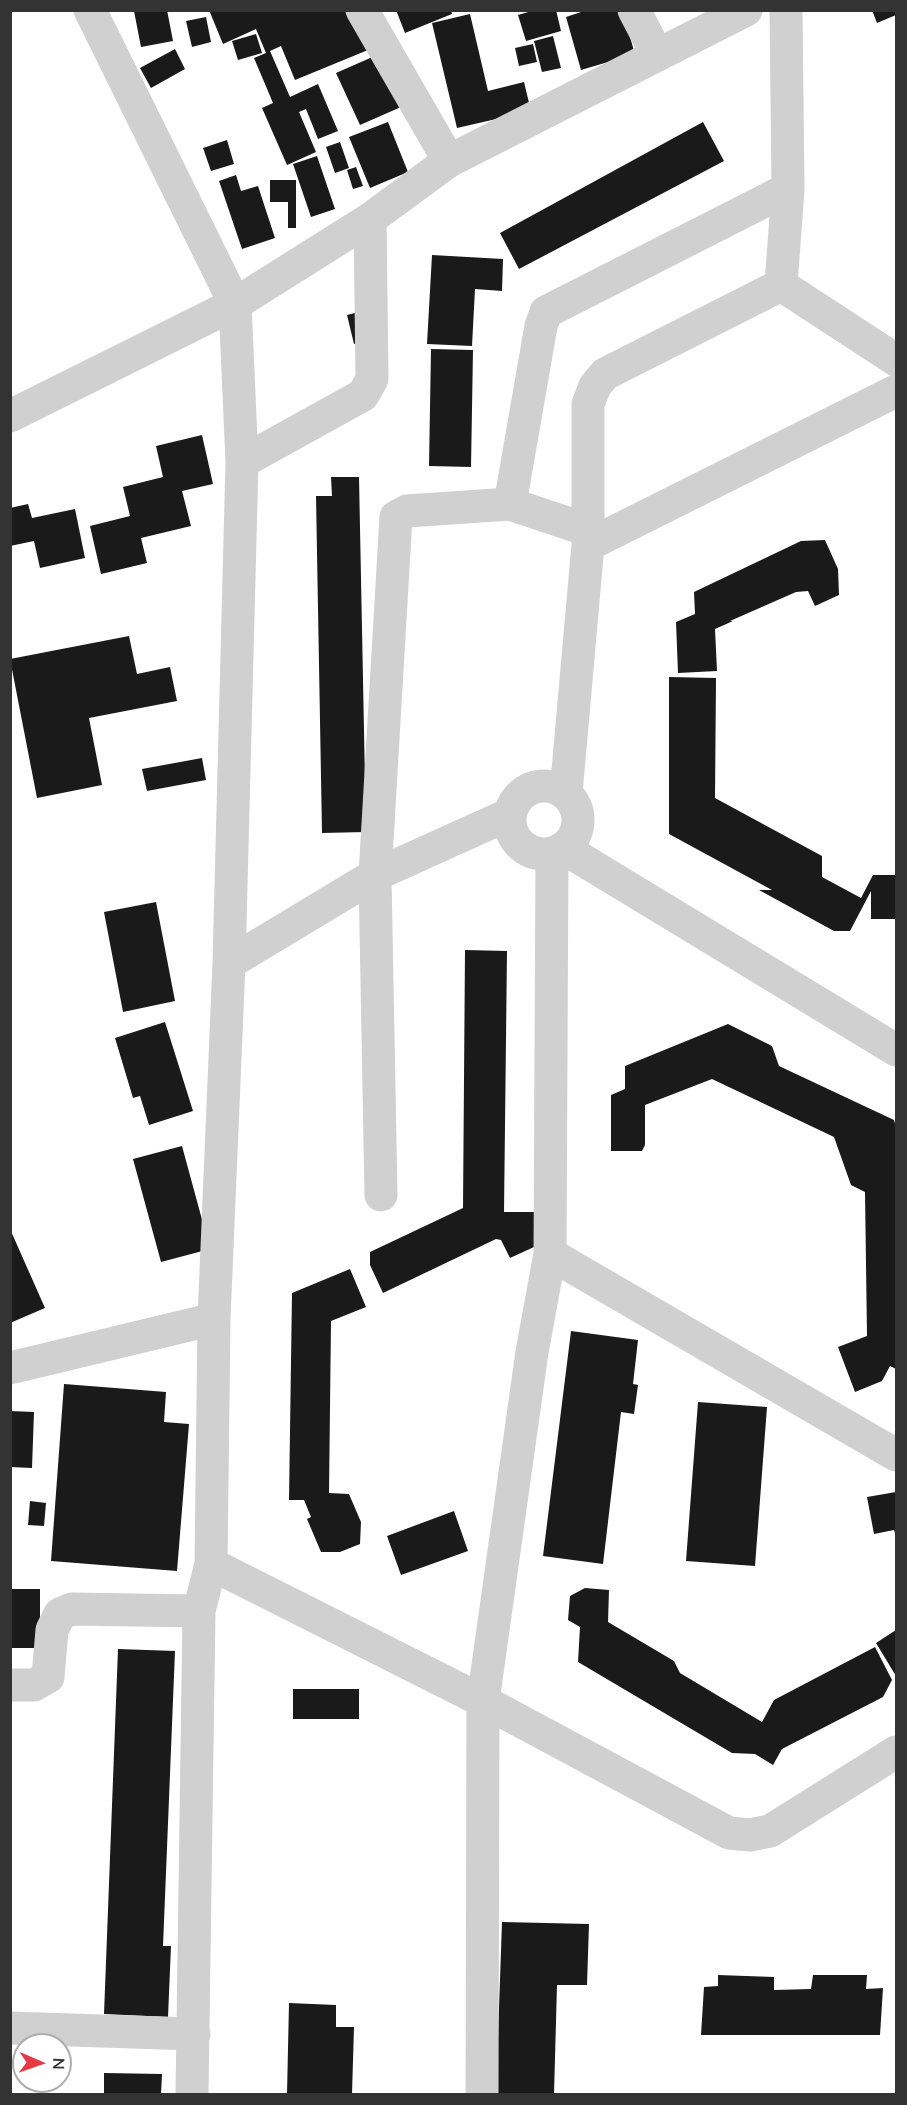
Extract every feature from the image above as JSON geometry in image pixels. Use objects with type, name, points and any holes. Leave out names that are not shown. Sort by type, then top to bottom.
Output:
[{"type":"street","points":[[90,10],[235,304],[242,462],[229,963],[214,1319],[211,1564],[199,1611],[192,2094]]},
{"type":"street","points":[[362,10],[449,161]]},
{"type":"street","points":[[634,10],[657,54]]},
{"type":"street","points":[[10,416],[235,304],[370,219],[449,161],[746,10]]},
{"type":"street","points":[[781,285],[788,189],[786,10]]},
{"type":"street","points":[[510,504],[541,326],[546,312],[788,189]]},
{"type":"street","points":[[242,462],[363,395],[372,380],[370,219]]},
{"type":"street","points":[[781,285],[897,360]]},
{"type":"street","points":[[566,793],[588,537],[588,404],[595,386],[606,374],[781,285]]},
{"type":"street","points":[[381,1195],[375,874],[396,517],[407,511],[510,504],[588,537],[897,391]]},
{"type":"street","points":[[539,786],[553,787],[566,793],[575,806],[579,821],[574,837],[557,850],[535,853],[521,844],[512,830],[510,814],[516,801],[526,790],[539,786]]},
{"type":"street","points":[[229,963],[375,874],[510,814]]},
{"type":"street","points":[[557,850],[897,1050]]},
{"type":"street","points":[[482,2094],[483,1701],[532,1352],[550,1254],[557,850]]},
{"type":"street","points":[[550,1254],[897,1455]]},
{"type":"street","points":[[10,1368],[214,1319]]},
{"type":"street","points":[[211,1564],[483,1701],[729,1833],[750,1835],[770,1831],[897,1752]]},
{"type":"street","points":[[10,1685],[34,1685],[48,1677],[52,1630],[60,1614],[72,1609],[199,1611]]},
{"type":"street","points":[[10,2028],[194,2034]]},
{"type":"building","points":[[167,10],[173,41],[141,47],[134,11]]},
{"type":"building","points":[[209,10],[352,10],[368,50],[295,80],[281,46],[270,51],[290,97],[318,84],[338,131],[318,139],[306,109],[299,112],[316,152],[287,165],[262,108],[273,103],[254,58],[266,53],[256,29],[223,44]]},
{"type":"building","points":[[396,10],[451,10],[452,14],[405,33]]},
{"type":"building","points":[[535,10],[556,10],[561,31],[526,41],[518,15]]},
{"type":"building","points":[[587,10],[622,10],[635,54],[581,70],[566,17]]},
{"type":"building","points":[[872,10],[896,10],[896,15],[877,23]]},
{"type":"building","points":[[470,14],[488,91],[524,82],[531,111],[457,128],[432,23]]},
{"type":"building","points":[[206,17],[211,42],[192,47],[186,21]]},
{"type":"building","points":[[256,34],[262,53],[238,60],[232,41]]},
{"type":"building","points":[[553,36],[561,68],[542,72],[534,41]]},
{"type":"building","points":[[533,44],[537,62],[519,66],[515,48]]},
{"type":"building","points":[[175,49],[185,69],[151,88],[140,68]]},
{"type":"building","points":[[377,55],[401,107],[360,125],[336,73]]},
{"type":"building","points":[[388,122],[408,172],[370,188],[349,137]]},
{"type":"building","points":[[703,122],[724,161],[519,269],[500,233]]},
{"type":"building","points":[[227,140],[234,164],[211,171],[203,148]]},
{"type":"building","points":[[340,142],[349,168],[335,173],[326,147]]},
{"type":"building","points":[[317,156],[335,209],[311,217],[293,164]]},
{"type":"building","points":[[356,167],[363,186],[353,189],[347,170]]},
{"type":"building","points":[[236,175],[241,191],[258,186],[275,238],[242,249],[219,181]]},
{"type":"building","points":[[270,180],[296,180],[296,228],[288,228],[288,202],[270,202]]},
{"type":"building","points":[[432,255],[503,259],[502,291],[475,289],[472,346],[427,344]]},
{"type":"building","points":[[371,309],[377,339],[354,344],[347,315]]},
{"type":"building","points":[[431,349],[473,350],[471,467],[429,466]]},
{"type":"building","points":[[202,435],[213,484],[182,491],[191,526],[141,538],[147,563],[101,574],[90,526],[130,516],[123,487],[163,477],[156,446]]},
{"type":"building","points":[[331,477],[359,477],[366,832],[322,833],[316,496],[332,496]]},
{"type":"building","points":[[28,504],[32,518],[75,509],[85,558],[40,568],[34,541],[10,546],[10,508]]},
{"type":"building","points":[[825,540],[838,569],[839,595],[815,606],[808,591],[796,592],[730,621],[733,621],[715,629],[717,671],[678,673],[676,622],[695,614],[694,592],[801,541]]},
{"type":"building","points":[[129,636],[137,674],[170,667],[177,701],[89,718],[102,785],[37,798],[10,659]]},
{"type":"building","points":[[669,677],[716,678],[715,798],[822,856],[822,877],[861,898],[873,875],[896,875],[896,919],[871,919],[871,891],[850,931],[834,931],[759,890],[772,890],[669,834]]},
{"type":"building","points":[[202,758],[206,780],[147,791],[142,769]]},
{"type":"building","points":[[156,902],[175,1001],[123,1012],[104,912]]},
{"type":"building","points":[[465,950],[507,951],[504,1212],[535,1212],[534,1247],[510,1258],[501,1240],[496,1239],[383,1293],[370,1265],[370,1252],[463,1208]]},
{"type":"building","points":[[165,1022],[193,1111],[149,1125],[140,1096],[133,1098],[115,1038]]},
{"type":"building","points":[[728,1024],[772,1046],[779,1066],[894,1120],[896,1127],[896,1369],[890,1366],[882,1381],[855,1392],[838,1347],[867,1336],[865,1192],[851,1185],[834,1137],[712,1079],[645,1105],[645,1145],[642,1151],[611,1151],[611,1095],[625,1089],[625,1066]]},
{"type":"building","points":[[182,1146],[210,1249],[161,1262],[133,1159]]},
{"type":"building","points":[[10,1229],[45,1308],[10,1323]]},
{"type":"building","points":[[350,1269],[366,1307],[331,1321],[329,1493],[349,1494],[361,1522],[360,1544],[340,1552],[321,1552],[307,1519],[311,1517],[304,1500],[289,1500],[292,1293]]},
{"type":"building","points":[[571,1331],[638,1340],[633,1384],[638,1385],[634,1414],[621,1412],[603,1564],[543,1556]]},
{"type":"building","points":[[64,1384],[166,1392],[164,1422],[189,1424],[177,1571],[51,1561]]},
{"type":"building","points":[[698,1402],[767,1407],[755,1566],[686,1561]]},
{"type":"building","points":[[10,1411],[34,1412],[32,1468],[10,1467]]},
{"type":"building","points":[[896,1492],[896,1536],[894,1530],[874,1534],[867,1497]]},
{"type":"building","points":[[30,1501],[46,1503],[44,1526],[28,1525]]},
{"type":"building","points":[[454,1511],[468,1551],[401,1575],[387,1536]]},
{"type":"building","points":[[585,1588],[609,1590],[608,1622],[674,1661],[680,1673],[762,1722],[774,1700],[875,1647],[892,1680],[883,1697],[782,1749],[773,1765],[755,1754],[732,1753],[578,1662],[580,1627],[568,1620],[570,1596]]},
{"type":"building","points":[[10,1589],[40,1589],[40,1648],[10,1648]]},
{"type":"building","points":[[896,1630],[896,1676],[876,1643]]},
{"type":"building","points":[[118,1649],[175,1651],[163,1946],[171,1946],[168,2017],[104,2014]]},
{"type":"building","points":[[293,1689],[359,1689],[359,1719],[293,1719]]},
{"type":"building","points":[[502,1922],[589,1924],[587,1985],[557,1985],[554,2094],[496,2094]]},
{"type":"building","points":[[718,1975],[774,1977],[774,1990],[811,1989],[813,1975],[867,1975],[866,1989],[883,1988],[880,2035],[701,2035],[704,1987],[718,1986]]},
{"type":"building","points":[[289,2003],[336,2005],[336,2027],[354,2027],[352,2094],[287,2094]]},
{"type":"building","points":[[104,2073],[162,2074],[161,2094],[104,2094]]}]
